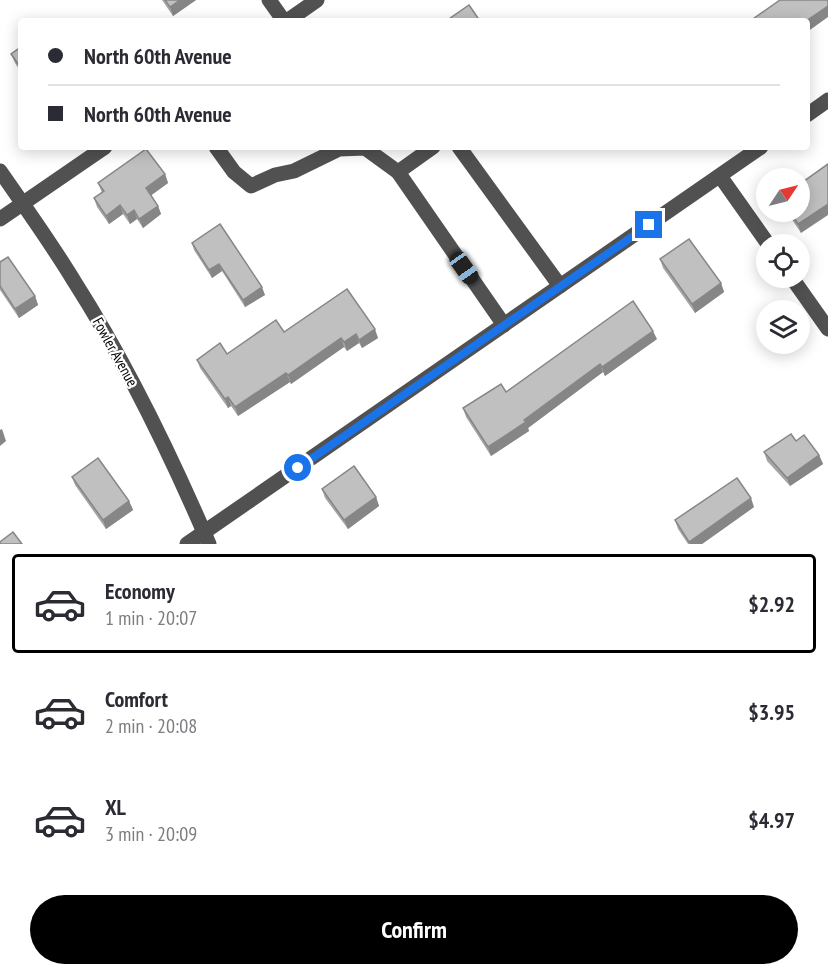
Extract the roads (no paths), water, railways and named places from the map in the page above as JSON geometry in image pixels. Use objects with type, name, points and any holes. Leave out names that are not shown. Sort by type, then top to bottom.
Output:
[{"type":"street","points":[[269,0],[284,18]]},
{"type":"street","points":[[290,18],[317,0]]},
{"type":"street","points":[[810,113],[828,100]]},
{"type":"street","points":[[0,219],[101,150]]},
{"type":"street","points":[[218,150],[234,172],[251,186],[275,175],[294,171],[337,150]]},
{"type":"street","points":[[368,150],[398,172],[504,325]]},
{"type":"street","points":[[398,172],[430,150]]},
{"type":"street","points":[[461,150],[560,286]]},
{"type":"street","points":[[188,544],[207,538],[504,325],[757,150]]},
{"type":"street","name":"Fowler Avenue","points":[[0,171],[75,281],[124,364],[166,445],[207,538]]},
{"type":"street","points":[[720,176],[761,234]]},
{"type":"street","points":[[799,288],[828,329]]}]
